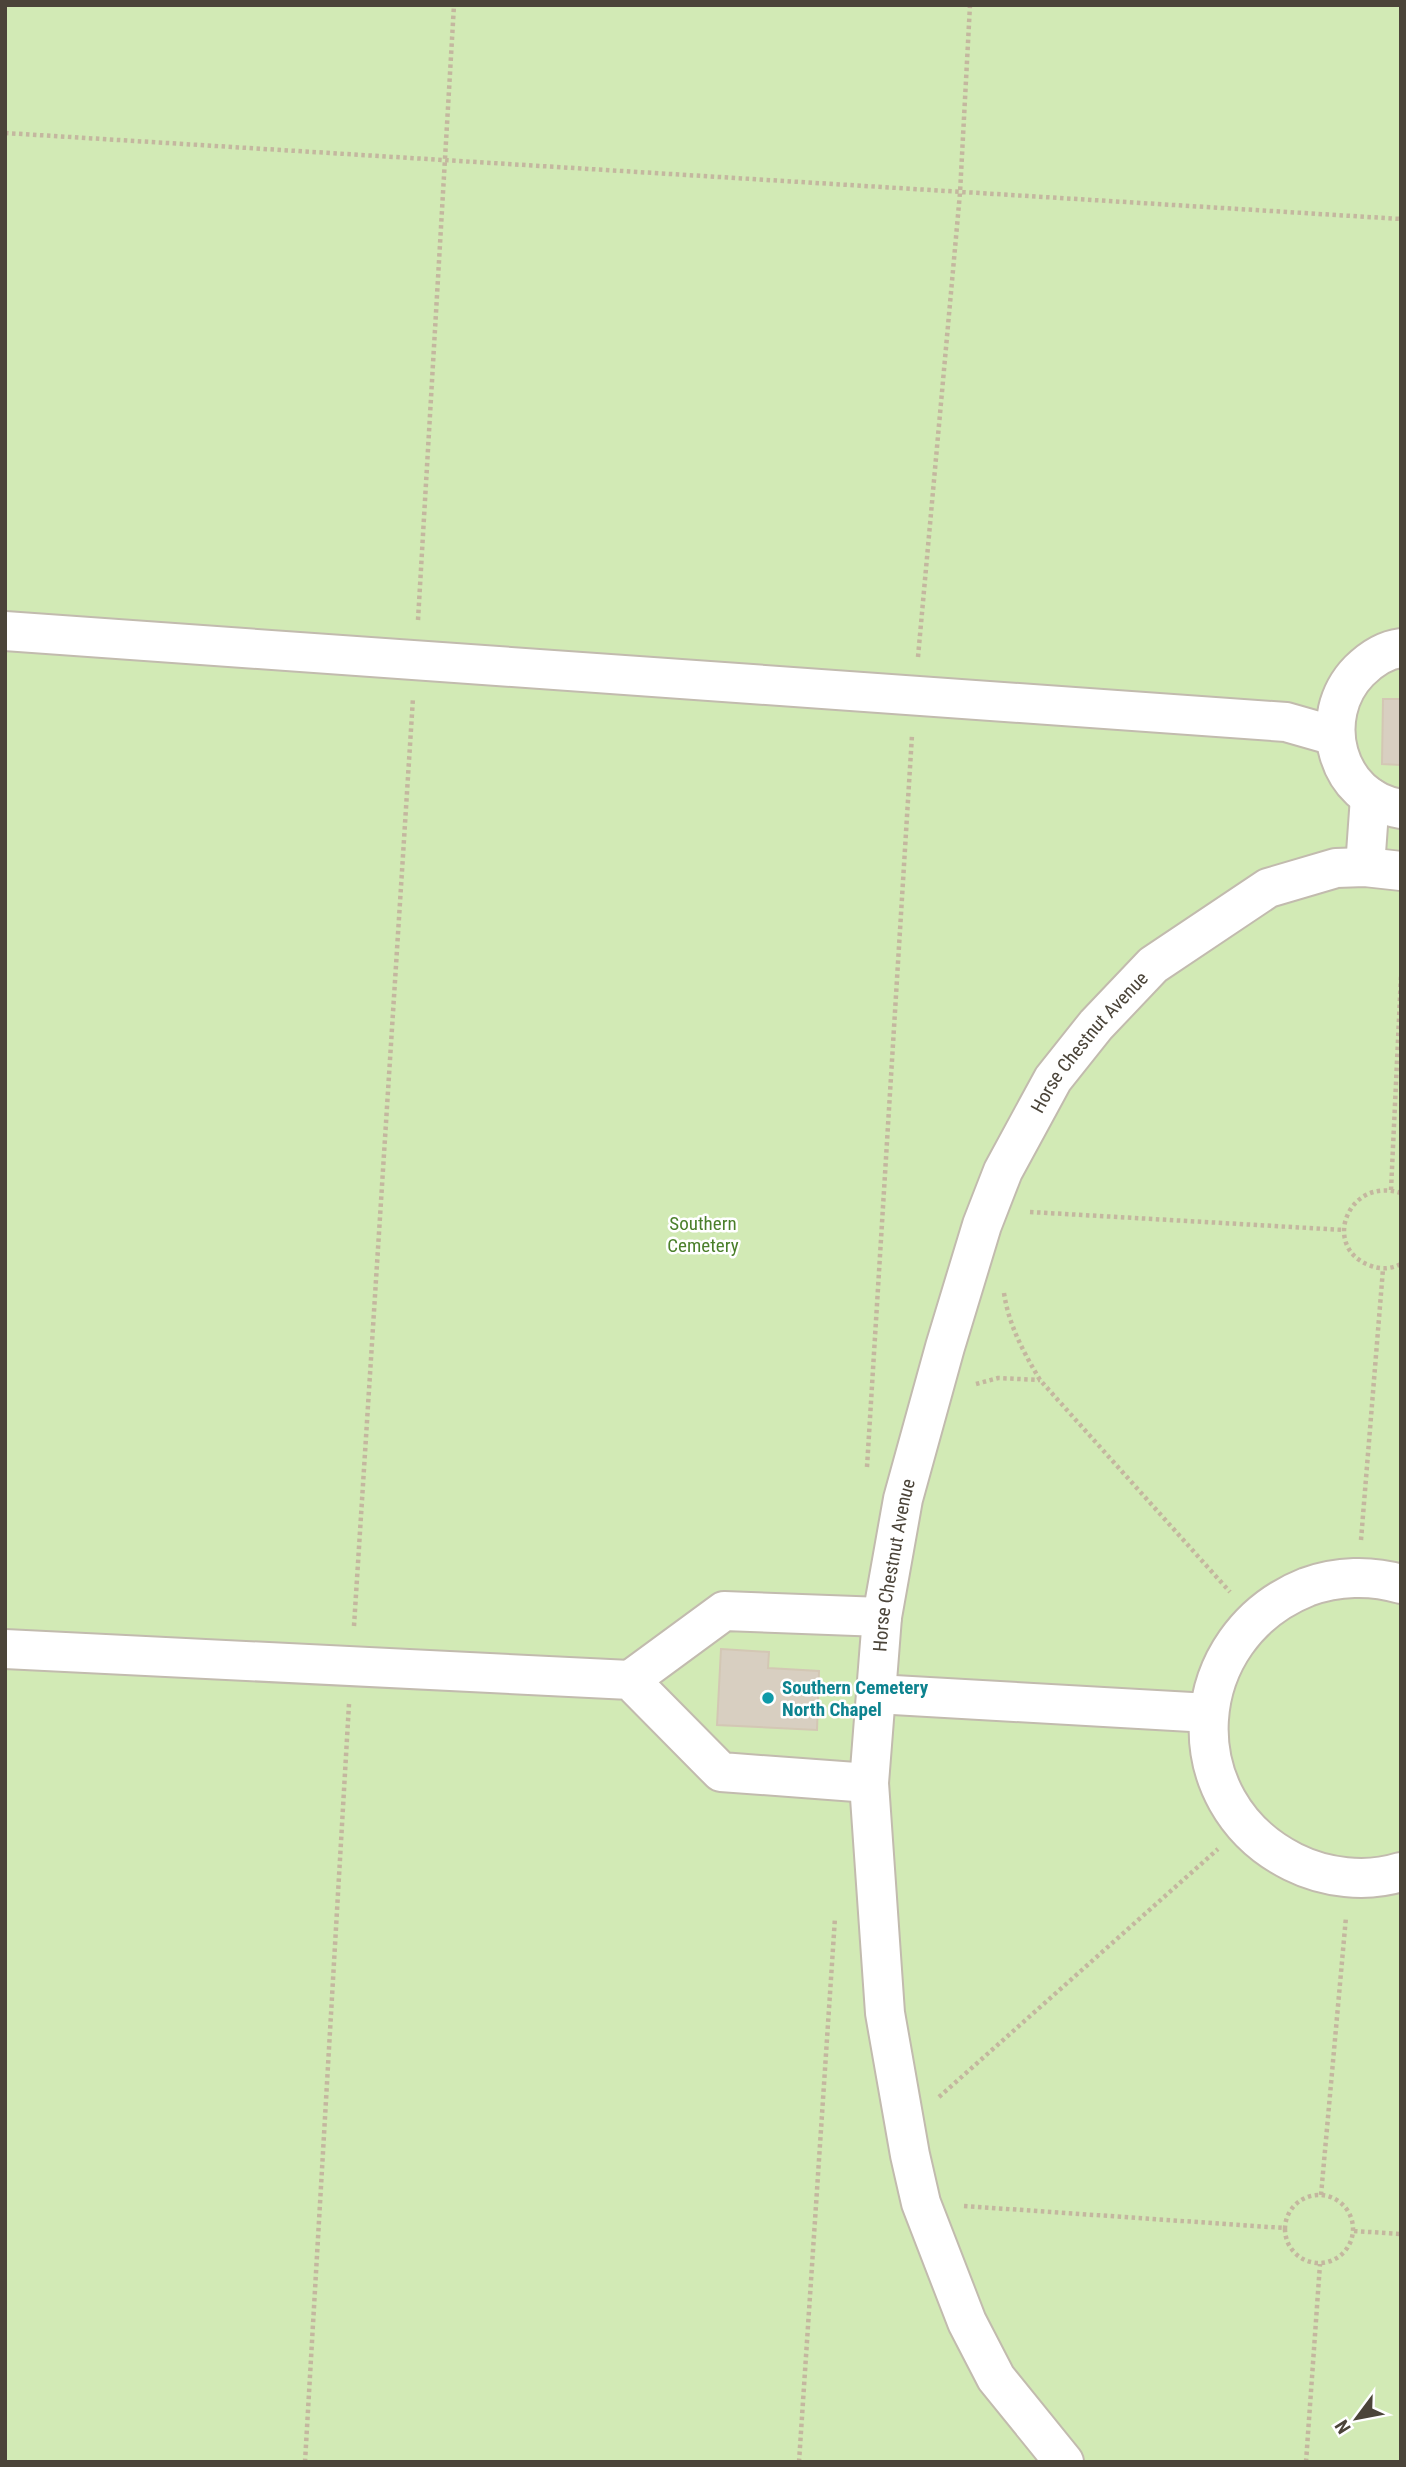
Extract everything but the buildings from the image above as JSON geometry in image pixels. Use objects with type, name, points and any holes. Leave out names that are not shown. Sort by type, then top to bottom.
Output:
[{"type":"lane","points":[[5,631],[1286,722],[1335,736]]},
{"type":"lane","points":[[1383,869],[1385,803],[1352,780],[1340,759],[1335,736],[1336,708],[1348,682],[1368,661],[1401,648]]},
{"type":"lane","name":"Horse Chestnut Avenue","points":[[1065,2462],[996,2378],[967,2322],[921,2203],[885,2013],[869,1783],[882,1617],[903,1499],[988,1210],[1003,1171],[1053,1079],[1096,1025],[1153,965],[1217,920],[1268,888],[1336,868],[1383,869]]},
{"type":"lane","points":[[1401,1584],[1358,1577],[1321,1582],[1285,1596],[1254,1619],[1232,1647],[1216,1678],[1209,1713],[1209,1743],[1215,1773],[1227,1800],[1244,1825],[1274,1853],[1310,1871],[1350,1878],[1389,1875],[1401,1871]]},
{"type":"lane","points":[[5,1649],[630,1680],[724,1611],[882,1617]]},
{"type":"lane","points":[[630,1680],[721,1772],[869,1783]]},
{"type":"lane","points":[[876,1694],[1209,1713]]},
{"type":"path","points":[[305,2462],[351,1668],[454,5]]},
{"type":"path","points":[[867,1476],[914,697],[960,193],[970,5]]},
{"type":"path","points":[[5,133],[1401,219]]},
{"type":"path","points":[[1391,1190],[1401,976]]},
{"type":"path","points":[[1401,1194],[1391,1190],[1379,1190],[1358,1199],[1345,1219],[1344,1230],[1352,1253],[1360,1261],[1383,1269],[1401,1264]]},
{"type":"path","points":[[988,1210],[1344,1230]]},
{"type":"path","points":[[975,1248],[999,1262],[1006,1307],[1021,1347],[1041,1380],[1254,1619]]},
{"type":"path","points":[[1358,1577],[1383,1269]]},
{"type":"path","points":[[931,1399],[998,1378],[1041,1380]]},
{"type":"path","points":[[905,2128],[1244,1825]]},
{"type":"path","points":[[1321,2195],[1350,1878]]},
{"type":"path","points":[[799,2462],[836,1906]]},
{"type":"path","points":[[1321,2195],[1340,2203],[1348,2210],[1354,2231],[1346,2250],[1330,2262],[1320,2264],[1308,2262],[1291,2249],[1284,2228],[1293,2207],[1310,2196],[1321,2195]]},
{"type":"path","points":[[921,2203],[1284,2228]]},
{"type":"path","points":[[1354,2231],[1401,2234]]},
{"type":"path","points":[[1306,2462],[1320,2264]]},
{"type":"green space","name":"Southern Cemetery","points":[[5,5],[1401,5],[1401,2462],[5,2462]]},
{"type":"place","name":"Southern Cemetery North Chapel","points":[[768,1698]]}]
